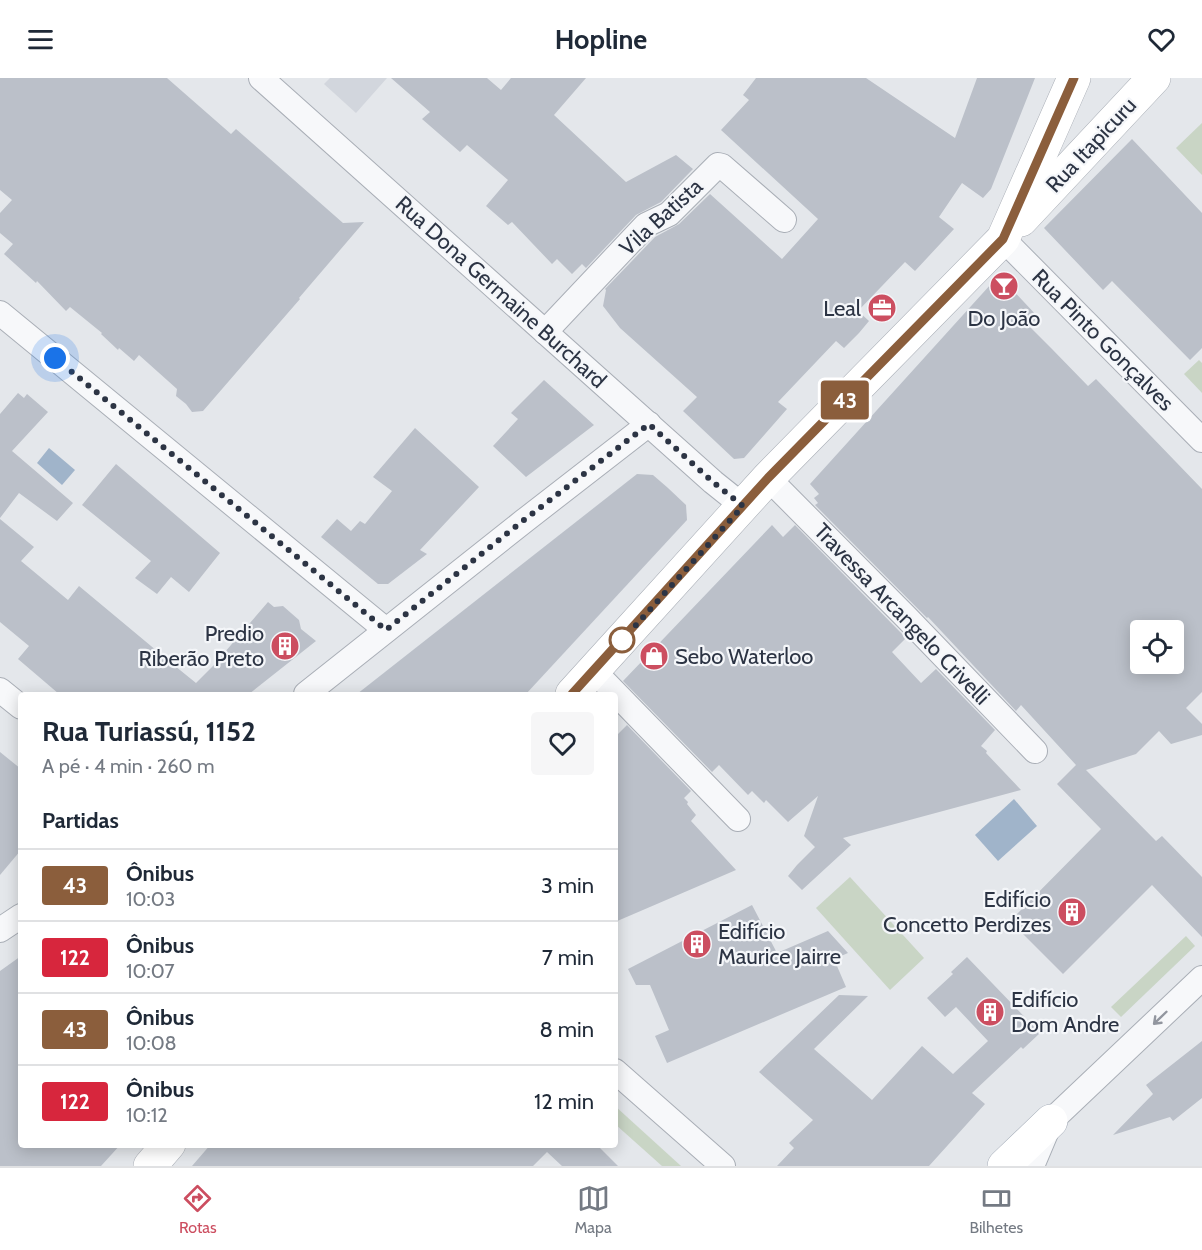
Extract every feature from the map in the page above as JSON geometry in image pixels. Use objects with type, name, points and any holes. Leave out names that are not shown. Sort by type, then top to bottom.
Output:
[{"type":"street","name":"Rua Dona Germaine Burchard","points":[[261,78],[713,482],[743,506]]},
{"type":"street","points":[[1003,239],[1074,78]]},
{"type":"street","name":"Rua Itapicuru","points":[[574,692],[768,478],[1003,239],[1148,79]]},
{"type":"street","name":"Vila Batista","points":[[545,332],[646,225],[669,214],[718,165],[784,220]]},
{"type":"street","name":"Rua Pinto Gonçalves","points":[[1003,239],[1202,440]]},
{"type":"street","points":[[0,313],[386,630]]},
{"type":"street","points":[[308,692],[524,520],[649,424]]},
{"type":"street","name":"Travessa Arcangelo Crivelli","points":[[768,478],[1035,751]]},
{"type":"street","points":[[594,671],[614,692]]},
{"type":"street","points":[[0,690],[18,705]]},
{"type":"street","points":[[618,696],[738,819]]},
{"type":"street","points":[[0,930],[18,918]]},
{"type":"street","points":[[1004,1166],[1202,978]]},
{"type":"street","points":[[618,1074],[723,1166]]},
{"type":"street","points":[[1032,1166],[1051,1121]]},
{"type":"street","points":[[150,1166],[166,1148]]},
{"type":"shaded area","points":[[330,78],[387,78],[356,113],[324,84]]},
{"type":"green space","points":[[1202,123],[1202,175],[1176,148]]},
{"type":"green space","points":[[1199,360],[1202,363],[1202,393],[1184,374]]},
{"type":"green space","points":[[850,877],[924,958],[890,990],[816,908]]},
{"type":"green space","points":[[1186,936],[1195,946],[1121,1017],[1111,1007]]},
{"type":"green space","points":[[618,1109],[681,1166],[662,1166],[618,1127]]},
{"type":"water","points":[[49,448],[75,470],[62,485],[37,463]]},
{"type":"water","points":[[1014,799],[1037,826],[998,861],[975,835]]},
{"type":"building","points":[[0,78],[167,78],[231,134],[236,129],[343,223],[364,222],[203,411],[192,412],[176,396],[177,389],[139,355],[134,361],[119,348],[118,350],[102,333],[70,307],[66,311],[37,281],[36,283],[4,254],[13,244],[0,233],[0,213],[12,200],[0,190]]},
{"type":"building","points":[[391,78],[487,78],[501,90],[511,78],[586,78],[554,115],[626,182],[676,155],[693,169],[661,202],[636,215],[586,268],[582,264],[572,274],[557,259],[552,264],[512,222],[508,225],[486,206],[508,180],[467,145],[460,152],[422,119],[430,112]]},
{"type":"building","points":[[756,78],[866,78],[955,138],[977,78],[1035,78],[991,189],[983,198],[962,183],[939,217],[954,229],[915,271],[905,262],[858,311],[869,321],[859,333],[844,348],[836,341],[778,402],[787,409],[744,458],[734,459],[683,411],[697,397],[620,328],[603,306],[605,289],[655,237],[679,224],[710,194],[782,259],[818,219],[721,130],[749,100],[743,95]]},
{"type":"building","points":[[1132,139],[1202,213],[1202,348],[1190,360],[1112,281],[1103,290],[1044,228]]},
{"type":"building","points":[[1001,280],[1008,285],[1038,317],[1029,326],[1088,386],[1096,379],[1202,489],[1202,692],[1186,708],[1202,724],[1202,735],[1171,744],[1159,731],[1136,754],[1086,770],[1156,841],[1162,836],[1202,877],[1202,937],[1152,885],[1063,974],[1010,921],[1101,829],[1057,784],[1076,765],[1021,705],[1016,711],[928,617],[815,505],[818,503],[814,498],[819,494],[810,484],[991,284]]},
{"type":"building","points":[[544,380],[594,425],[526,477],[493,446],[518,419],[511,413]]},
{"type":"building","points":[[18,393],[24,398],[27,394],[48,412],[12,451],[73,503],[57,521],[19,493],[0,518],[0,414]]},
{"type":"building","points":[[415,428],[479,487],[420,550],[427,554],[388,584],[378,584],[321,537],[337,519],[351,531],[360,521],[365,524],[392,491],[373,477]]},
{"type":"building","points":[[116,464],[220,553],[189,592],[171,577],[157,594],[135,578],[151,561],[82,505]]},
{"type":"building","points":[[637,474],[653,475],[686,505],[687,520],[528,692],[360,692]]},
{"type":"building","points":[[0,519],[34,547],[21,561],[68,600],[79,586],[196,683],[268,602],[274,607],[283,606],[299,620],[301,629],[316,641],[252,692],[57,692],[18,659],[29,646],[0,622]]},
{"type":"building","points":[[772,525],[783,537],[795,525],[906,638],[892,652],[921,683],[936,669],[995,730],[981,746],[1021,790],[843,838],[851,845],[802,890],[788,876],[815,847],[804,836],[818,796],[788,822],[766,800],[764,803],[752,791],[748,795],[719,765],[712,772],[623,681]]},
{"type":"building","points":[[627,725],[691,791],[684,798],[696,815],[691,821],[736,870],[618,921],[618,734]]},
{"type":"building","points":[[0,752],[18,767],[18,854],[0,875]]},
{"type":"building","points":[[752,905],[777,953],[828,931],[848,953],[834,959],[846,987],[667,1063],[655,1036],[669,1030],[650,985],[636,985],[628,969]]},
{"type":"building","points":[[967,957],[1040,1033],[1023,1049],[1021,1047],[972,1093],[985,1104],[929,1166],[777,1166],[794,1148],[789,1143],[813,1120],[759,1072],[839,995],[868,996],[814,1049],[872,1100],[922,1046],[953,1074],[988,1041],[956,1007],[945,1017],[927,998],[953,974],[951,972]]},
{"type":"building","points":[[18,958],[18,1148],[117,1148],[101,1166],[0,1166],[0,971]]},
{"type":"building","points":[[1202,1041],[1202,1098],[1173,1121],[1170,1117],[1113,1135],[1153,1094],[1146,1085]]},
{"type":"building","points":[[208,1148],[600,1148],[618,1166],[562,1166],[547,1152],[533,1166],[192,1166]]},
{"type":"bus line","name":"43","points":[[574,692],[768,478],[1003,239],[1074,78]]},
{"type":"place","name":"Do João","points":[[1004,286]]},
{"type":"place","name":"Leal","points":[[882,308]]},
{"type":"place","name":"Predio Riberão Preto","points":[[285,646]]},
{"type":"place","name":"Sebo Waterloo","points":[[654,656]]},
{"type":"place","name":"Edifício Concetto Perdizes","points":[[1072,912]]},
{"type":"place","name":"Edifício Maurice Jairre","points":[[697,944]]},
{"type":"place","name":"Edifício Dom Andre","points":[[990,1012]]},
{"type":"route","points":[[55,358],[386,630],[649,424],[743,506],[619,644],[622,640]]}]
